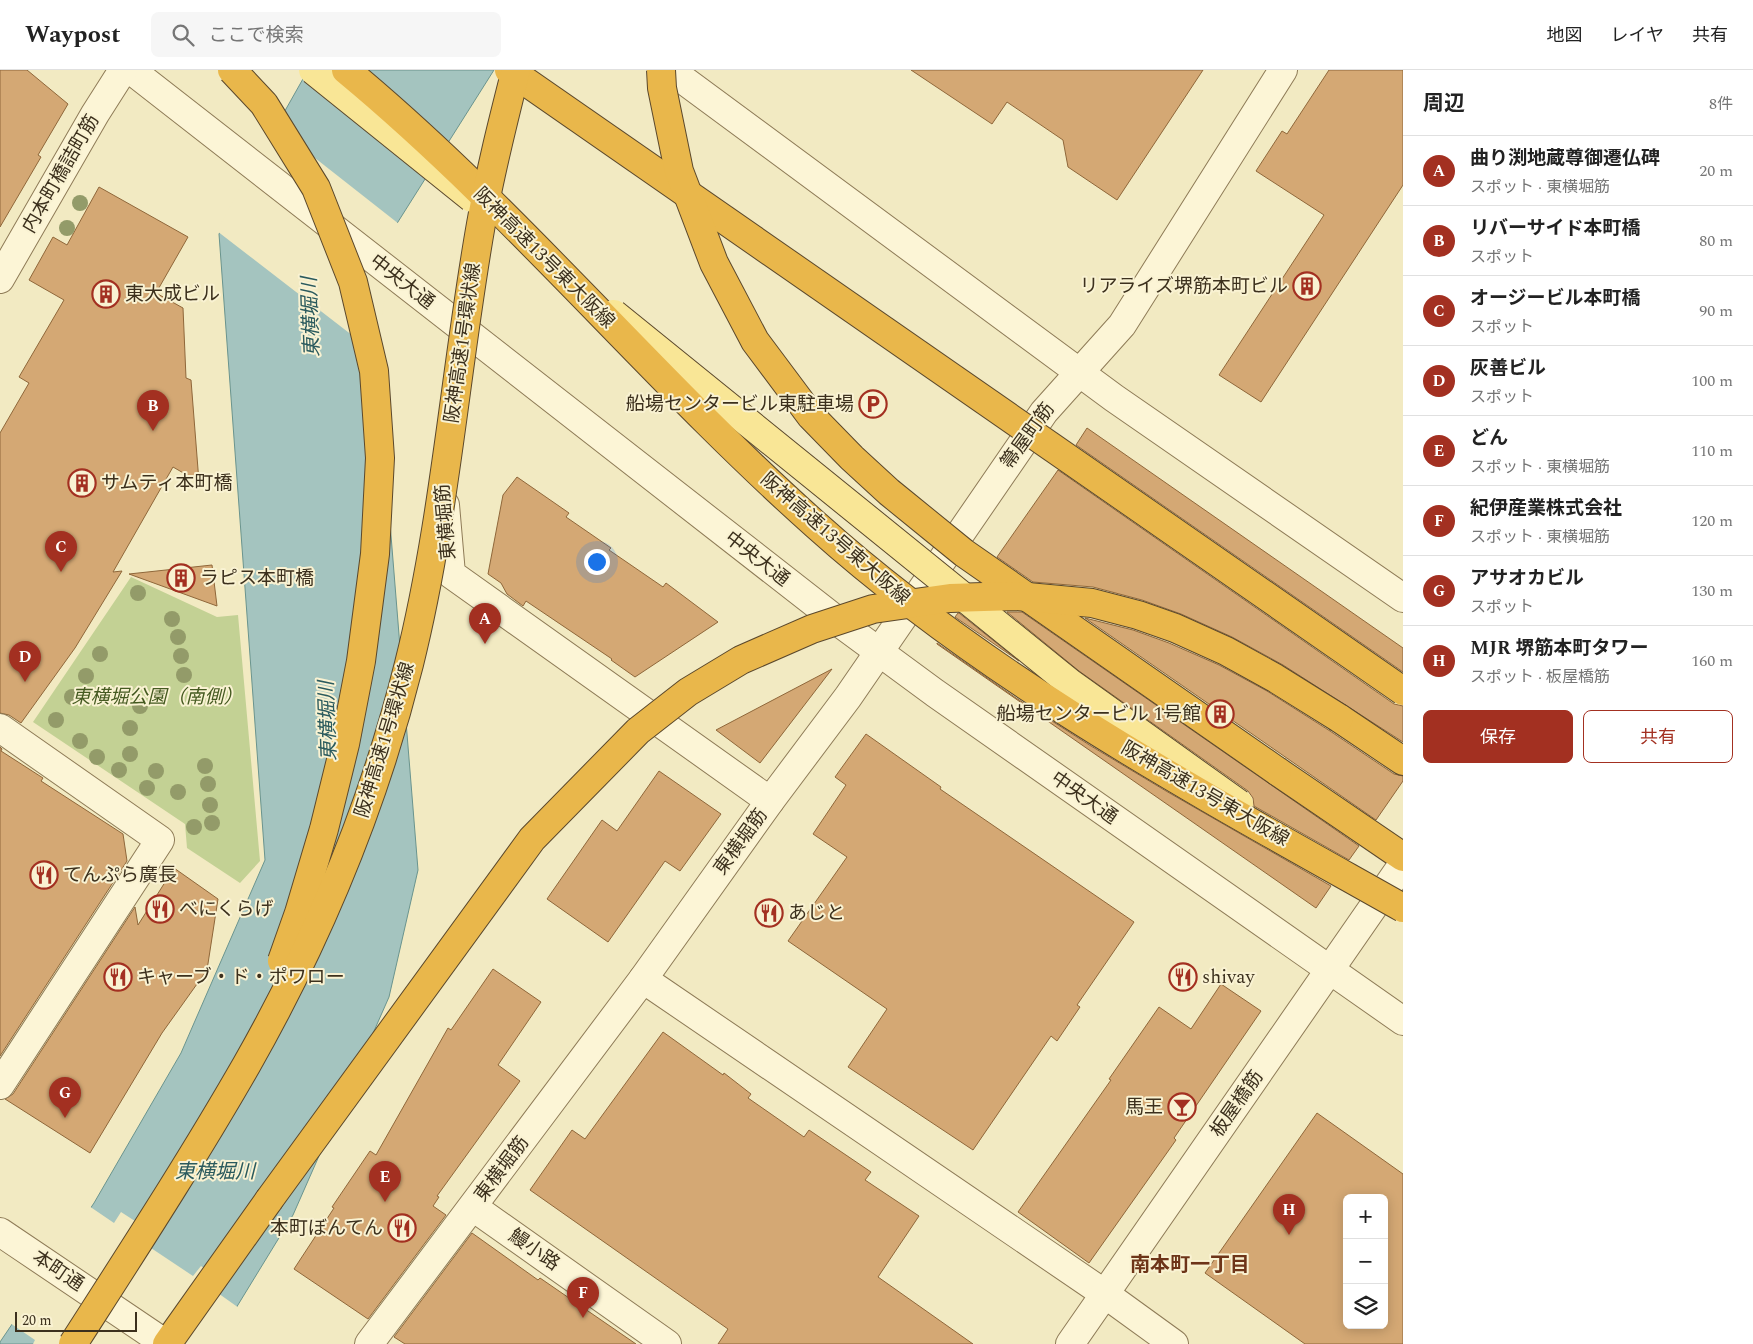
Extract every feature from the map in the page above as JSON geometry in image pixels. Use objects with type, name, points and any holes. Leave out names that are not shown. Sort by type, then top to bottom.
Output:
[{"type":"highway","points":[[203,1138],[239,1066],[272,988],[300,913],[324,829],[345,744],[361,661],[376,554],[380,458],[374,370],[353,282],[316,188],[264,104],[232,70]]},
{"type":"highway","name":"阪神高速13号東大阪線","points":[[346,70],[476,189],[756,471],[816,526],[913,606],[983,658],[1069,714],[1200,794],[1403,908]]},
{"type":"highway","points":[[510,70],[1403,692]]},
{"type":"highway","name":"阪神高速1号環状線","points":[[72,1344],[203,1138],[248,1062],[313,933],[355,836],[384,755],[409,663],[431,563],[481,222],[516,70]]},
{"type":"highway","points":[[661,70],[662,88],[679,171],[714,263],[755,341],[811,416],[889,492],[964,553],[1403,857]]},
{"type":"highway","points":[[166,1344],[532,839],[638,731],[688,692],[741,660],[812,630],[873,609],[950,598],[1017,596],[1092,603],[1138,615],[1175,628],[1226,651],[1291,688],[1403,761]]},
{"type":"main road","points":[[313,70],[1070,683],[1403,920]]},
{"type":"main road","points":[[503,70],[1403,697]]},
{"type":"street","name":"内本町橋詰町筋","points":[[0,279],[95,114],[123,70]]},
{"type":"street","name":"中央大通","points":[[131,70],[878,652],[1403,1021]]},
{"type":"street","points":[[670,70],[1078,373],[1403,598]]},
{"type":"street","name":"箒屋町筋","points":[[770,801],[848,697],[1044,412],[1122,325],[1283,70]]},
{"type":"street","name":"東横堀筋","points":[[369,1344],[643,979],[770,801],[450,574],[438,427],[447,398],[482,345]]},
{"type":"street","points":[[0,728],[160,840],[0,1085]]},
{"type":"street","name":"板屋橋筋","points":[[1070,1344],[1403,864]]},
{"type":"street","points":[[643,979],[1105,1294],[1174,1344]]},
{"type":"street","name":"鰻小路","points":[[473,1207],[667,1344]]},
{"type":"street","name":"本町通","points":[[0,1232],[166,1344]]},
{"type":"green space","name":"東横堀公園（南側）","points":[[131,577],[217,617],[238,615],[260,861],[240,883],[187,848],[185,824],[33,722]]},
{"type":"water","name":"東横堀川","points":[[308,70],[494,70],[396,225],[375,337],[418,870],[389,997],[293,1215],[214,1344],[0,1344],[94,1203],[181,1053],[265,860],[219,234],[260,155]]},
{"type":"pier","points":[[273,125],[399,224],[378,337],[379,356],[217,231]]},
{"type":"pier","points":[[89,1206],[114,1223],[121,1212],[138,1223],[130,1234],[193,1276],[201,1266],[215,1276],[208,1286],[239,1308],[217,1344],[33,1344],[35,1340],[10,1323]]},
{"type":"building","points":[[0,70],[27,70],[68,104],[38,155],[41,157],[0,227]]},
{"type":"building","points":[[911,70],[1203,70],[1117,200],[1068,167],[1063,140],[1007,102],[992,124]]},
{"type":"building","points":[[1329,70],[1403,70],[1403,185],[1261,402],[1219,375],[1324,215],[1256,171],[1282,131],[1287,134]]},
{"type":"building","points":[[99,187],[188,237],[156,293],[183,308],[186,378],[191,380],[199,482],[173,467],[113,572],[122,571],[75,648],[21,723],[9,715],[0,713],[0,433],[29,383],[19,377],[64,300],[29,280],[53,237],[67,245]]},
{"type":"building","points":[[1087,428],[1403,648],[1403,672],[1076,445]]},
{"type":"building","points":[[1058,470],[1394,704],[1403,706],[1403,742],[1283,665],[1232,637],[1181,614],[1142,600],[1093,587],[1033,582],[997,557]]},
{"type":"building","points":[[517,477],[569,513],[566,517],[611,548],[609,550],[663,587],[666,583],[718,622],[635,677],[612,659],[526,601],[523,606],[507,594],[501,583],[488,574],[503,495]]},
{"type":"building","name":"ラピス本町橋","points":[[212,565],[217,606],[129,574]]},
{"type":"building","points":[[1007,612],[1022,612],[1359,846],[1349,860],[1254,806],[1253,798],[1248,791],[1079,671]]},
{"type":"building","points":[[959,613],[1019,661],[955,617]]},
{"type":"building","points":[[1085,618],[1133,630],[1169,643],[1219,665],[1267,691],[1394,774],[1403,776],[1403,781],[1376,820]]},
{"type":"building","points":[[937,643],[1016,698],[1091,746],[1331,886],[1316,908]]},
{"type":"building","points":[[832,669],[760,763],[716,730]]},
{"type":"building","points":[[866,734],[941,787],[940,789],[1134,922],[1077,1005],[1080,1007],[1057,1041],[1051,1036],[973,1150],[848,1067],[887,1009],[788,941],[847,857],[813,834],[846,785],[835,777]]},
{"type":"building","points":[[0,747],[1,751],[43,778],[41,781],[123,834],[127,861],[0,1056]]},
{"type":"building","points":[[659,771],[721,814],[680,871],[665,861],[608,942],[547,899],[602,820],[617,831]]},
{"type":"building","points":[[174,868],[218,899],[207,970],[162,1033],[90,1153],[5,1099],[13,1094],[135,907],[138,925]]},
{"type":"building","points":[[493,969],[541,1002],[498,1065],[520,1081],[437,1196],[439,1197],[433,1206],[446,1215],[368,1319],[294,1269],[334,1208],[332,1207],[370,1151],[376,1155],[448,1028],[451,1030]]},
{"type":"building","points":[[1221,984],[1261,1011],[1174,1138],[1176,1140],[1089,1263],[1018,1212],[1111,1080],[1109,1079],[1159,1007],[1191,1029]]},
{"type":"building","points":[[663,1032],[723,1075],[724,1073],[751,1094],[748,1098],[804,1137],[809,1130],[871,1172],[865,1180],[919,1216],[878,1277],[973,1344],[718,1344],[728,1329],[530,1190],[572,1130],[585,1139]]},
{"type":"building","points":[[1317,1113],[1403,1174],[1403,1344],[1305,1344],[1205,1273]]},
{"type":"building","points":[[472,1233],[538,1280],[540,1278],[636,1344],[405,1344],[394,1337]]},
{"type":"place","name":"リアライズ堺筋本町ビル","points":[[1307,286]]},
{"type":"place","name":"東大成ビル","points":[[106,294]]},
{"type":"place","name":"船場センタービル東駐車場","points":[[873,404]]},
{"type":"place","name":"リバーサイド本町橋","points":[[153,431]]},
{"type":"place","name":"サムティ本町橋","points":[[82,483]]},
{"type":"place","name":"オージービル本町橋","points":[[61,572]]},
{"type":"place","name":"ラピス本町橋","points":[[181,578]]},
{"type":"place","name":"曲り渕地蔵尊御遷仏碑","points":[[485,644]]},
{"type":"place","name":"灰善ビル","points":[[25,682]]},
{"type":"place","name":"船場センタービル 1号館","points":[[1220,714]]},
{"type":"place","name":"てんぷら廣長","points":[[44,875]]},
{"type":"place","name":"べにくらげ","points":[[160,909]]},
{"type":"place","name":"あじと","points":[[769,913]]},
{"type":"place","name":"キャーブ・ド・ポワロー","points":[[118,977]]},
{"type":"place","name":"shivay","points":[[1183,977]]},
{"type":"place","name":"馬王","points":[[1182,1107]]},
{"type":"place","name":"アサオカビル","points":[[65,1118]]},
{"type":"place","name":"どん","points":[[385,1202]]},
{"type":"place","name":"本町ぼんてん","points":[[402,1228]]},
{"type":"place","name":"MJR 堺筋本町タワー","points":[[1289,1235]]},
{"type":"place","name":"紀伊産業株式会社","points":[[583,1318]]},
{"type":"district","name":"南本町一丁目","points":[[1190,1265]]}]
